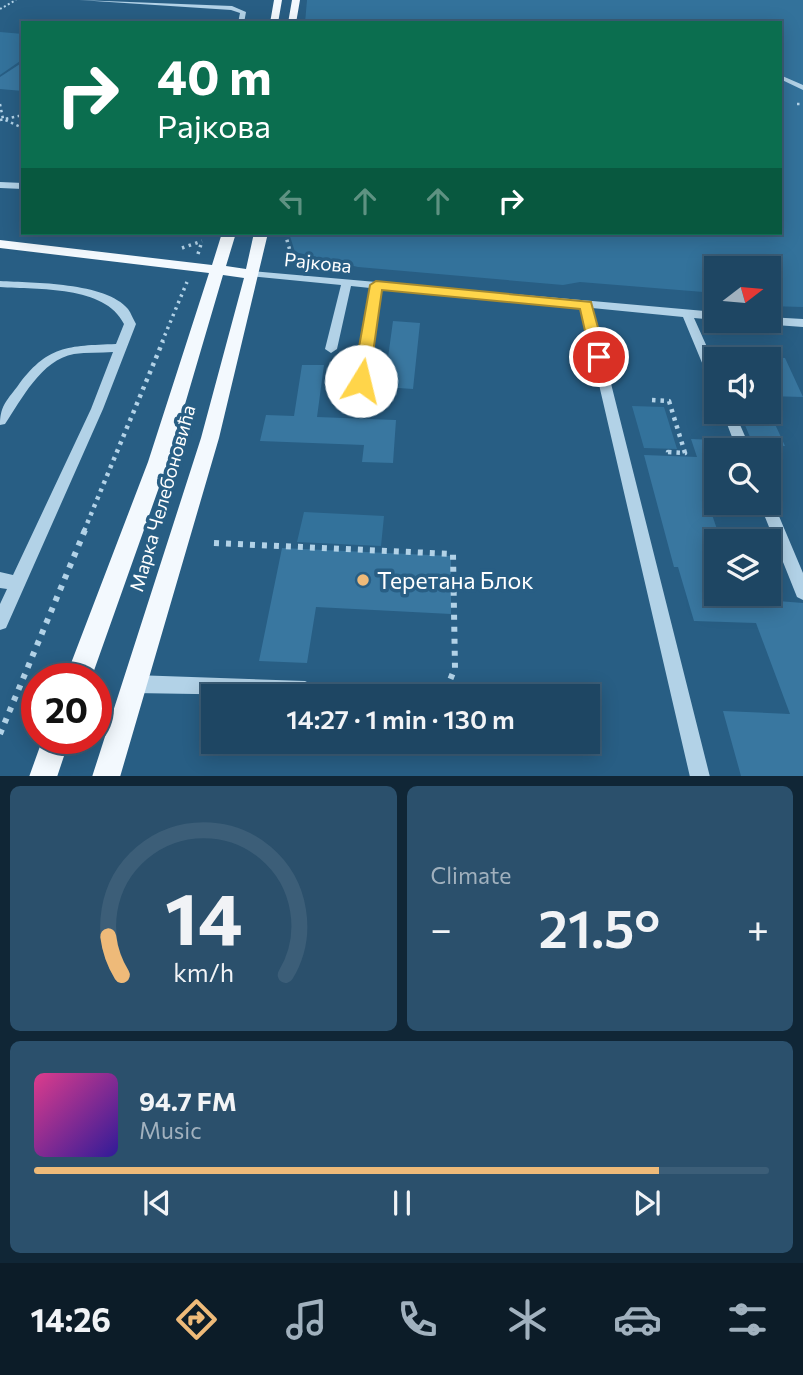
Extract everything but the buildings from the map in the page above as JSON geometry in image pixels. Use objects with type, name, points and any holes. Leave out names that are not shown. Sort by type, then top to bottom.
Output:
[{"type":"main road","points":[[274,21],[278,0]]},
{"type":"main road","points":[[292,21],[296,0]]},
{"type":"main road","name":"Марка Челебоновића","points":[[84,663],[158,462],[220,270],[229,235]]},
{"type":"main road","name":"Марка Челебоновића","points":[[106,776],[198,473],[261,235]]},
{"type":"main road","points":[[0,244],[252,274]]},
{"type":"main road","points":[[43,776],[51,754]]},
{"type":"street","points":[[82,0],[232,8],[243,12],[241,21]]},
{"type":"street","points":[[782,78],[803,88]]},
{"type":"street","points":[[0,185],[21,187]]},
{"type":"street","name":"Рајкова","points":[[252,274],[704,315]]},
{"type":"street","points":[[331,349],[347,283]]},
{"type":"street","points":[[0,284],[86,292],[118,303],[128,315],[130,324],[122,348],[0,622]]},
{"type":"street","points":[[361,381],[376,285]]},
{"type":"street","points":[[586,305],[700,776]]},
{"type":"street","points":[[687,313],[704,353]]},
{"type":"street","points":[[781,321],[803,323]]},
{"type":"street","points":[[0,420],[40,367],[54,356],[71,350],[122,348]]},
{"type":"street","points":[[0,580],[18,583]]},
{"type":"street","points":[[134,684],[201,686]]},
{"type":"lane","points":[[771,515],[803,592]]},
{"type":"path","points":[[0,9],[16,0]]},
{"type":"path","points":[[0,104],[2,120]]},
{"type":"path","points":[[797,104],[803,104]]},
{"type":"path","points":[[2,120],[21,115]]},
{"type":"path","points":[[2,120],[21,127]]},
{"type":"path","points":[[286,235],[290,251],[296,257]]},
{"type":"path","points":[[0,734],[185,288]]},
{"type":"path","points":[[652,400],[669,401],[685,453],[668,452],[669,456]]},
{"type":"path","points":[[214,543],[453,554],[455,668],[450,680]]},
{"type":"shaded area","points":[[307,0],[803,0],[803,307],[781,306],[781,256],[704,256],[704,292],[580,282],[563,285],[358,267],[295,252],[290,235],[782,235],[782,21],[305,21]]},
{"type":"shaded area","points":[[0,32],[21,34],[21,60],[0,75]]},
{"type":"shaded area","points":[[632,406],[664,407],[677,449],[644,448]]},
{"type":"shaded area","points":[[304,512],[384,516],[381,546],[297,542]]},
{"type":"place","name":"Теретана Блок","points":[[363,580]]},
{"type":"route","points":[[361,381],[376,285],[586,305],[599,357]]}]
